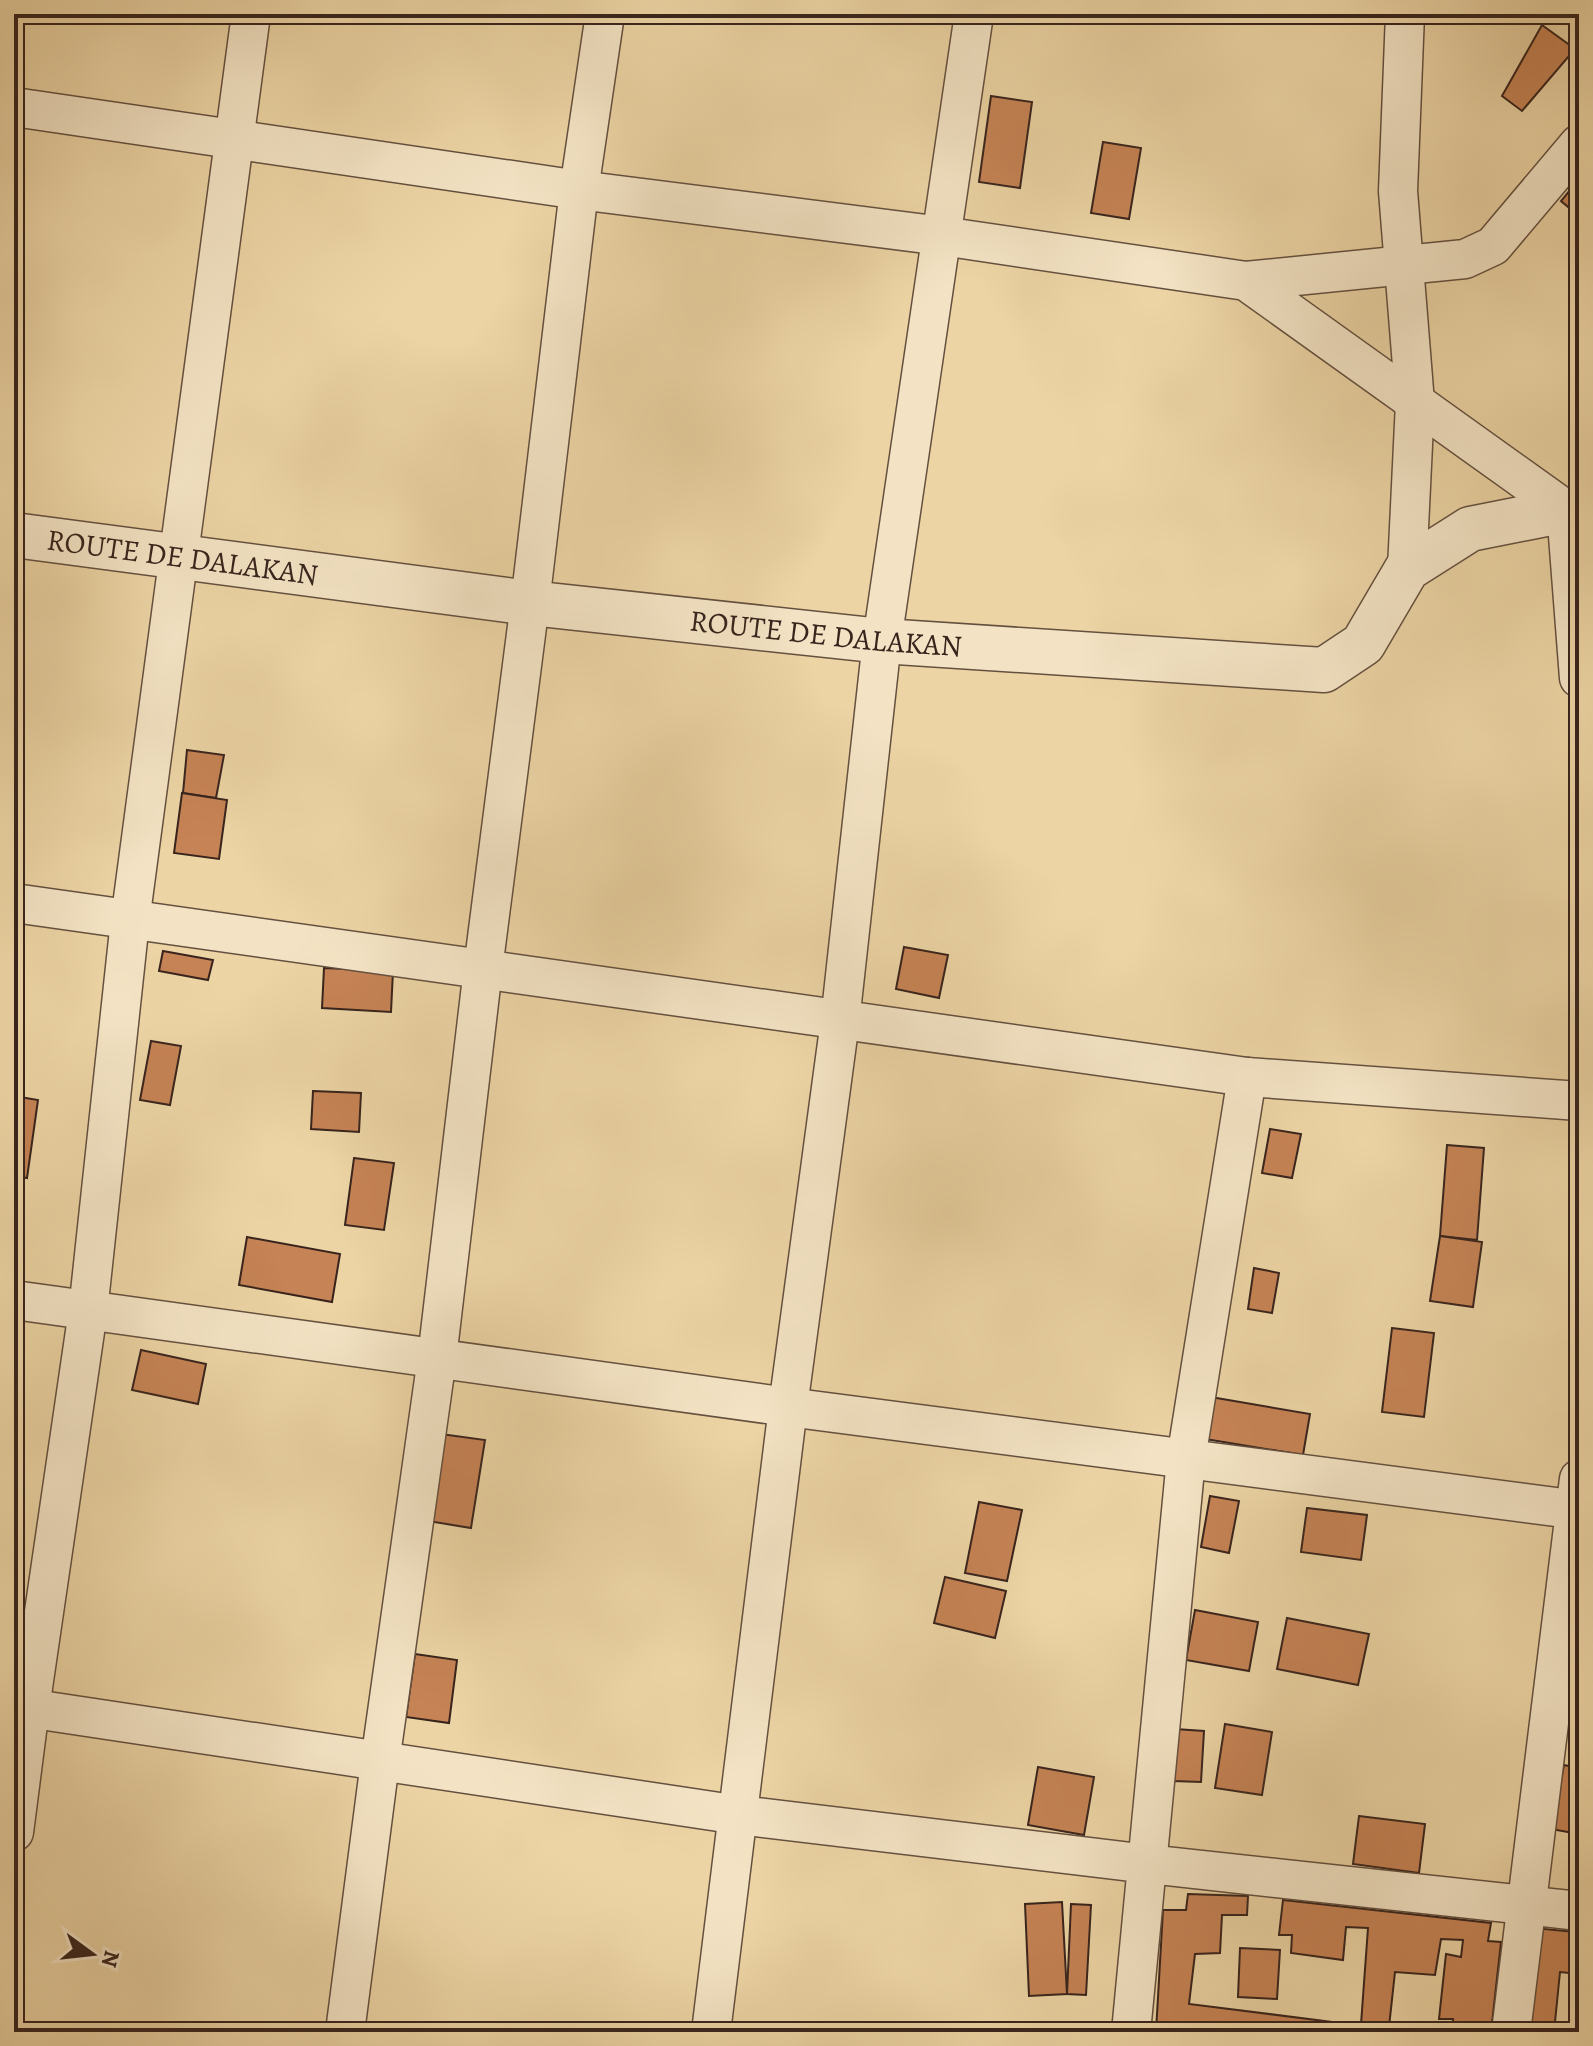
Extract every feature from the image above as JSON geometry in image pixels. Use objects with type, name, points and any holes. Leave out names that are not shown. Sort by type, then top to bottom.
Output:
[{"type":"street","points":[[14,1832],[22,1707],[88,1311],[130,921],[251,14]]},
{"type":"street","points":[[345,2032],[437,1358],[579,190],[605,14]]},
{"type":"street","points":[[711,2032],[788,1407],[840,1021],[882,641],[974,14]]},
{"type":"street","points":[[1405,14],[1398,191],[1415,403],[1407,569]]},
{"type":"street","points":[[14,107],[579,190],[942,236],[1246,281],[1465,259],[1493,246],[1579,144]]},
{"type":"street","points":[[1246,281],[1415,403],[1573,510],[1579,678]]},
{"type":"street","name":"ROUTE DE DALAKAN","points":[[14,535],[530,603],[882,641],[1324,670],[1363,644],[1407,569],[1470,529],[1573,510]]},
{"type":"street","points":[[14,903],[1247,1077],[1579,1101]]},
{"type":"street","points":[[1131,2032],[1186,1459],[1247,1077]]},
{"type":"street","points":[[14,1300],[1186,1459],[1578,1500],[1511,2032]]},
{"type":"street","points":[[22,1707],[739,1815],[1579,1911]]},
{"type":"building","points":[[1542,25],[1575,49],[1522,111],[1502,96]]},
{"type":"building","points":[[991,96],[1032,102],[1020,188],[979,182]]},
{"type":"building","points":[[1103,142],[1141,148],[1129,219],[1091,213]]},
{"type":"building","points":[[1579,179],[1579,216],[1561,201]]},
{"type":"building","points":[[187,750],[224,755],[216,798],[183,793]]},
{"type":"building","points":[[182,793],[227,800],[219,859],[174,853]]},
{"type":"building","points":[[904,947],[948,955],[939,998],[896,989]]},
{"type":"building","points":[[163,951],[213,960],[208,980],[159,971]]},
{"type":"building","points":[[324,968],[393,971],[391,1012],[322,1008]]},
{"type":"building","points":[[151,1041],[181,1046],[170,1105],[140,1100]]},
{"type":"building","points":[[313,1091],[361,1093],[359,1132],[311,1129]]},
{"type":"building","points":[[14,1096],[38,1100],[27,1178],[14,1176]]},
{"type":"building","points":[[1270,1129],[1301,1134],[1292,1178],[1262,1173]]},
{"type":"building","points":[[1447,1145],[1484,1148],[1477,1240],[1440,1236]]},
{"type":"building","points":[[354,1158],[394,1163],[384,1230],[345,1225]]},
{"type":"building","points":[[1440,1236],[1482,1242],[1473,1307],[1430,1301]]},
{"type":"building","points":[[247,1237],[340,1254],[332,1302],[239,1285]]},
{"type":"building","points":[[1254,1268],[1279,1273],[1272,1313],[1248,1309]]},
{"type":"building","points":[[1392,1328],[1434,1333],[1424,1417],[1382,1412]]},
{"type":"building","points":[[141,1350],[206,1364],[198,1404],[132,1390]]},
{"type":"building","points":[[1205,1396],[1310,1414],[1303,1455],[1199,1438]]},
{"type":"building","points":[[441,1434],[485,1440],[471,1528],[428,1521]]},
{"type":"building","points":[[1210,1496],[1239,1501],[1229,1553],[1201,1547]]},
{"type":"building","points":[[979,1502],[1022,1510],[1007,1581],[965,1573]]},
{"type":"building","points":[[1307,1508],[1367,1515],[1361,1560],[1301,1552]]},
{"type":"building","points":[[945,1577],[1006,1591],[995,1638],[934,1623]]},
{"type":"building","points":[[1195,1610],[1258,1622],[1249,1671],[1186,1660]]},
{"type":"building","points":[[1287,1618],[1369,1634],[1358,1685],[1277,1669]]},
{"type":"building","points":[[415,1654],[457,1660],[449,1723],[406,1717]]},
{"type":"building","points":[[1225,1724],[1272,1732],[1262,1795],[1215,1788]]},
{"type":"building","points":[[1175,1729],[1204,1731],[1201,1782],[1173,1781]]},
{"type":"building","points":[[1564,1765],[1579,1768],[1579,1834],[1551,1829]]},
{"type":"building","points":[[1038,1767],[1094,1777],[1084,1835],[1028,1825]]},
{"type":"building","points":[[1359,1816],[1425,1824],[1419,1873],[1353,1864]]},
{"type":"building","points":[[1188,1894],[1248,1896],[1247,1915],[1222,1915],[1220,1953],[1195,1954],[1189,2004],[1341,2023],[1340,2032],[1156,2032],[1163,1910],[1186,1910]]},
{"type":"building","points":[[1283,1900],[1491,1923],[1488,1941],[1501,1942],[1491,2032],[1452,2032],[1453,2019],[1439,2019],[1446,1954],[1461,1957],[1463,1940],[1441,1939],[1435,1975],[1395,1972],[1389,2027],[1428,2032],[1353,2032],[1353,2025],[1361,2024],[1368,1928],[1346,1927],[1343,1960],[1291,1953],[1292,1935],[1279,1935]]},
{"type":"building","points":[[1062,1902],[1067,1994],[1029,1996],[1025,1904]]},
{"type":"building","points":[[1071,1904],[1091,1905],[1086,1995],[1067,1994]]},
{"type":"building","points":[[1579,1924],[1579,1974],[1560,1972],[1554,2032],[1518,2030],[1534,1928],[1575,1932]]},
{"type":"building","points":[[1240,1948],[1280,1950],[1277,1999],[1238,1997]]}]
